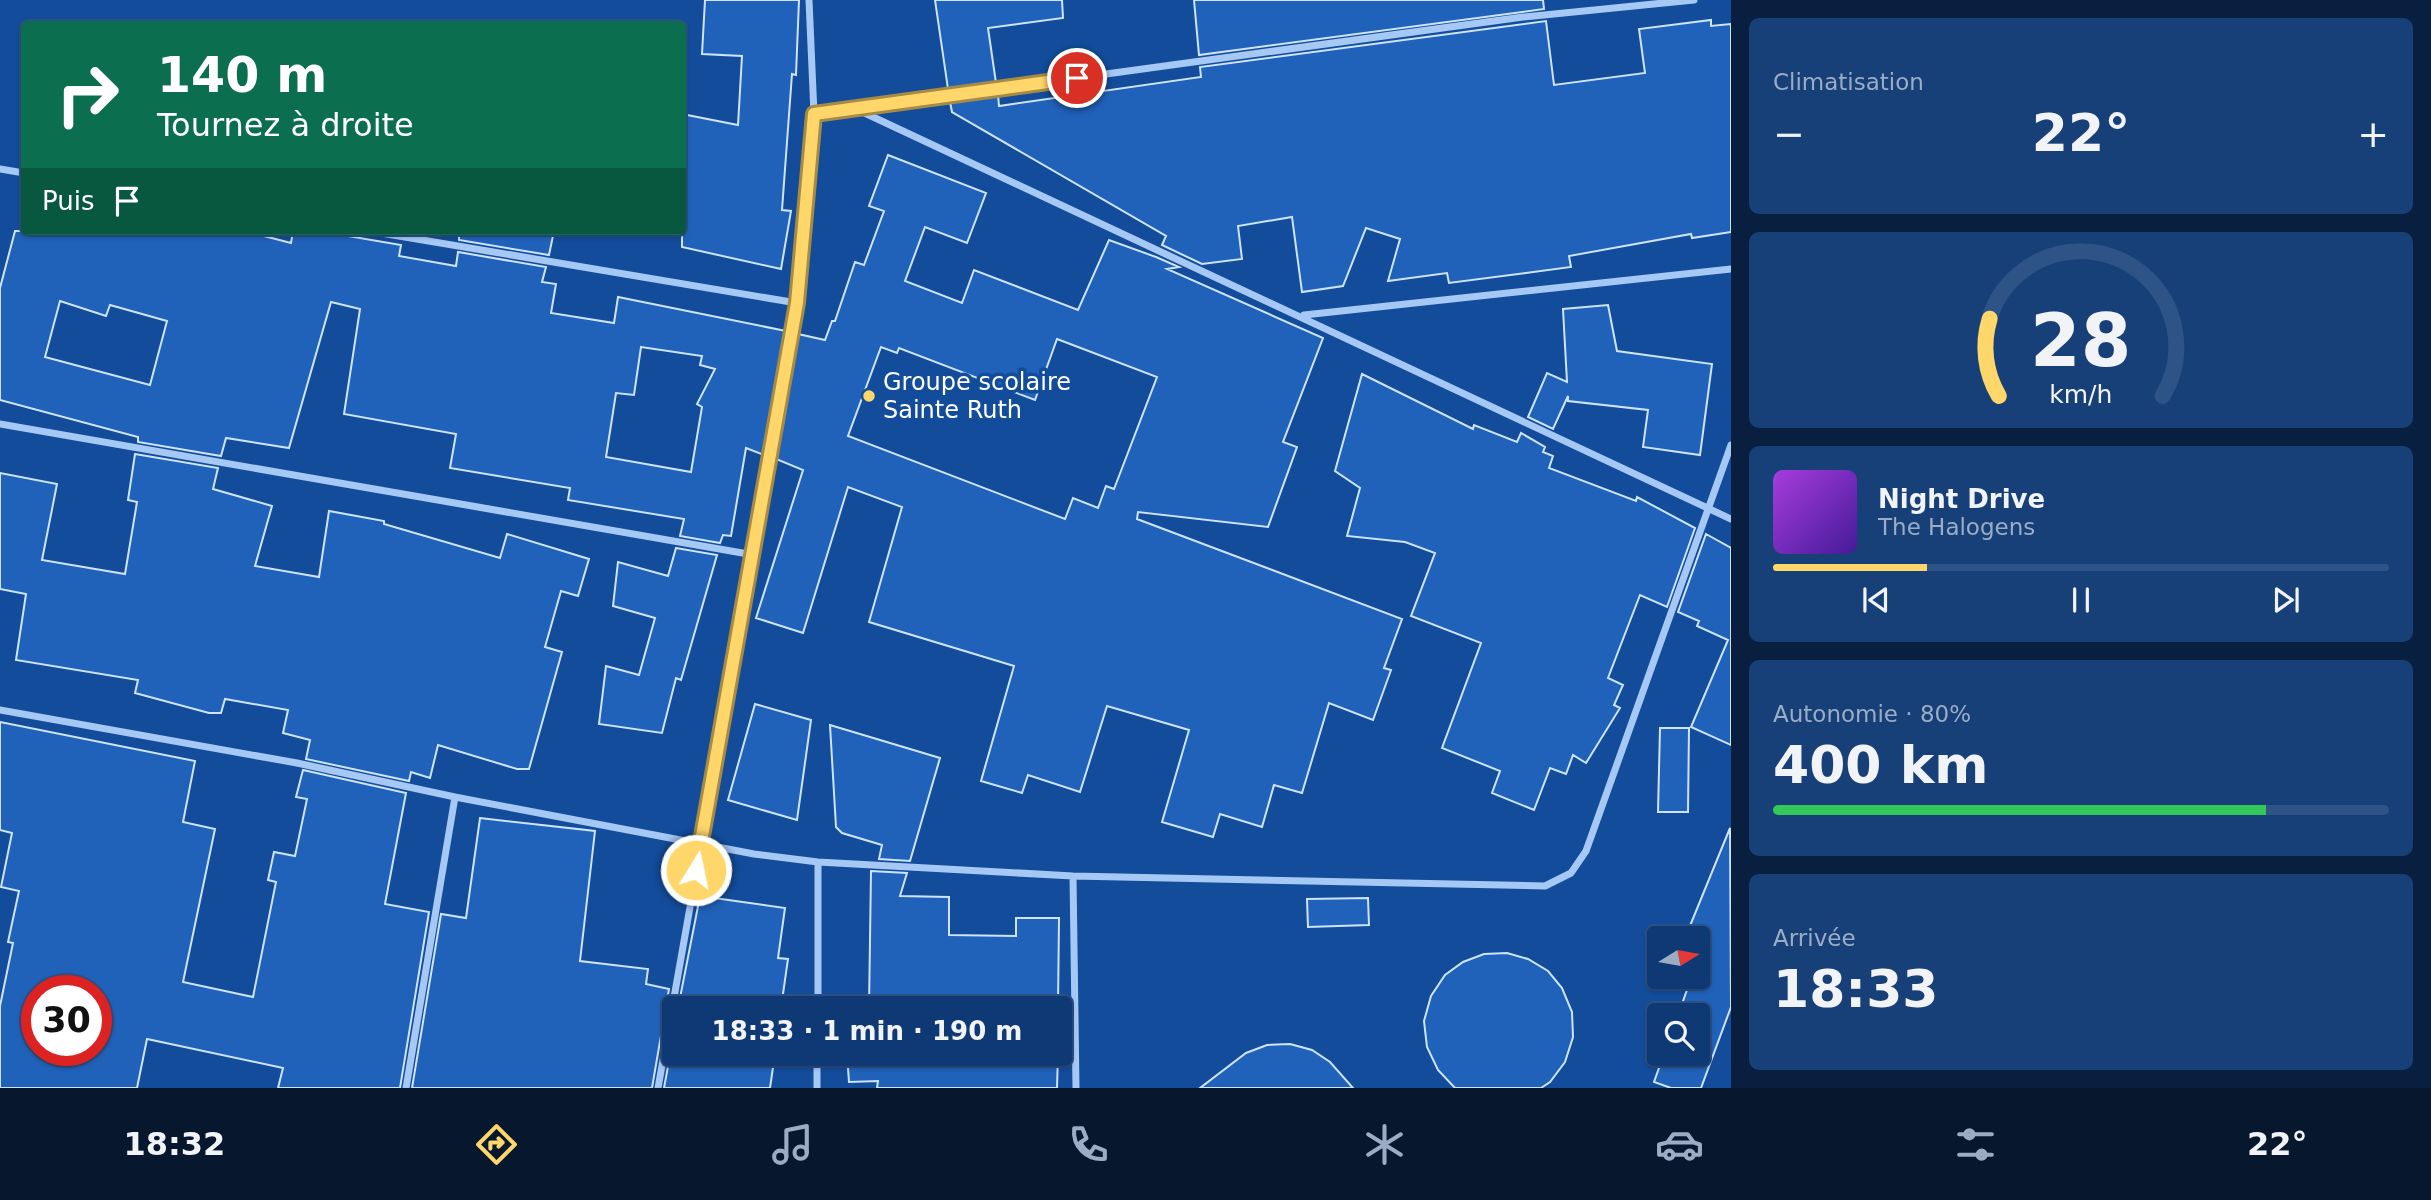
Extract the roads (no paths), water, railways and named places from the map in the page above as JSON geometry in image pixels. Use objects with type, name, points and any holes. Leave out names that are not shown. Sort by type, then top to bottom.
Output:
[{"type":"street","points":[[658,1088],[797,303],[814,114],[809,0]]},
{"type":"street","points":[[814,114],[1523,17],[1695,0]]},
{"type":"street","points":[[856,108],[1731,519]]},
{"type":"street","points":[[0,169],[21,172]]},
{"type":"street","points":[[393,235],[797,303]]},
{"type":"street","points":[[1301,315],[1731,270]]},
{"type":"street","points":[[0,424],[754,555]]},
{"type":"street","points":[[0,710],[297,763],[454,797],[754,854],[818,862],[1073,876],[1545,886],[1571,873],[1586,851],[1731,445]]},
{"type":"street","points":[[406,1088],[454,797]]},
{"type":"street","points":[[818,862],[818,996]]},
{"type":"street","points":[[1073,876],[1076,1088]]},
{"type":"street","points":[[817,1066],[817,1088]]},
{"type":"place","name":"Groupe scolaire Sainte Ruth","points":[[869,396]]}]
